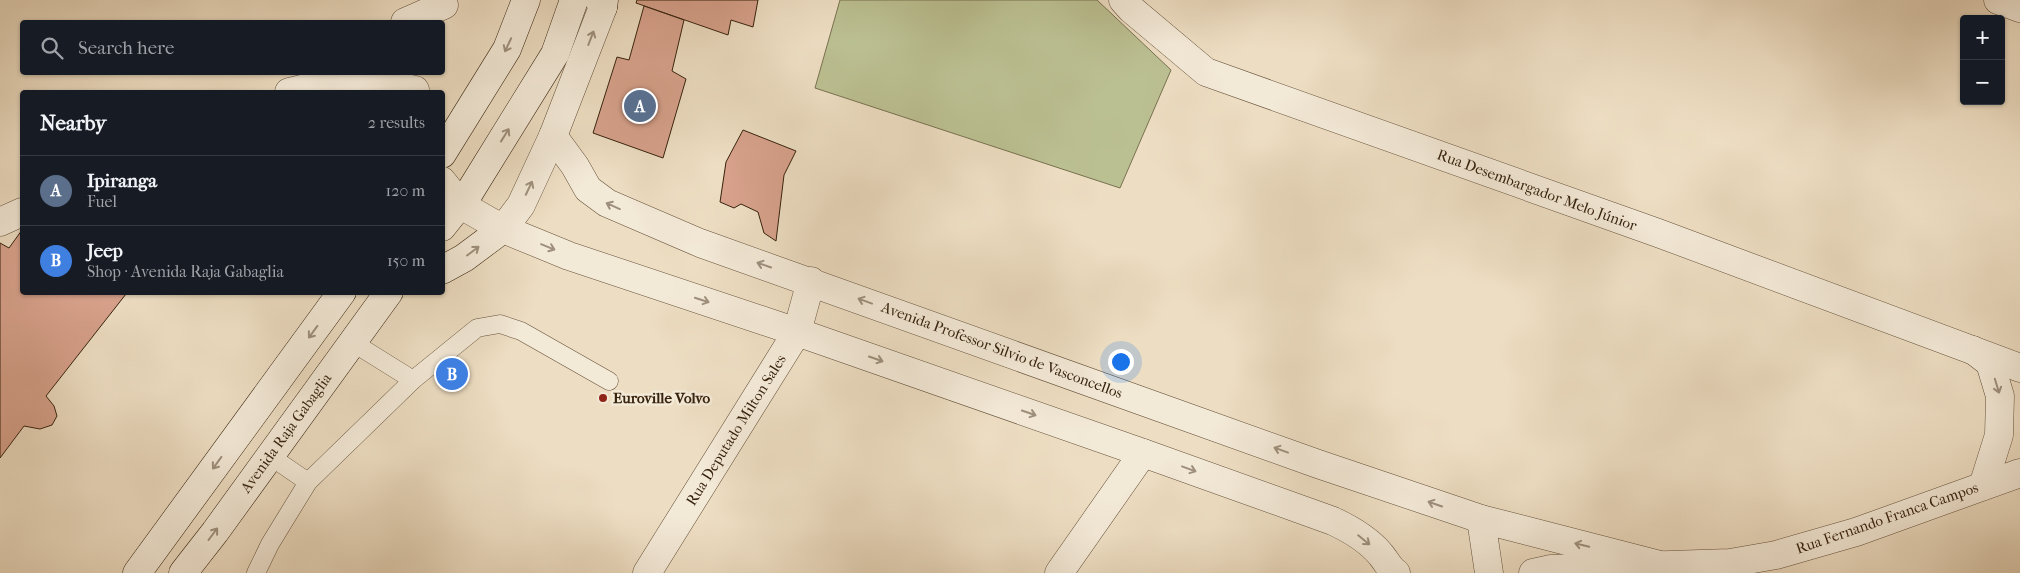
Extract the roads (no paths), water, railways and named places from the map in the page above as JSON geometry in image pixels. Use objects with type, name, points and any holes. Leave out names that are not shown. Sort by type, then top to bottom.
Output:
[{"type":"street","points":[[445,149],[507,48],[526,0]]},
{"type":"street","points":[[445,223],[460,205],[555,54],[574,0]]},
{"type":"street","name":"Rua Desembargador Melo Júnior","points":[[1123,0],[1131,9],[1206,72],[1667,237],[2020,368]]},
{"type":"street","points":[[1998,0],[2020,8]]},
{"type":"street","points":[[445,268],[464,258],[503,228],[521,204],[553,136],[602,2]]},
{"type":"street","points":[[411,20],[443,9]]},
{"type":"street","points":[[281,90],[307,75]]},
{"type":"street","points":[[297,90],[342,79],[360,78],[416,85]]},
{"type":"street","name":"Avenida Professor Silvio de Vasconcellos","points":[[553,136],[575,166],[588,189],[607,203],[700,243],[1308,460],[1481,519]]},
{"type":"street","points":[[445,185],[460,205],[503,228],[569,256],[797,332],[1143,453],[1347,528],[1381,554],[1391,571]]},
{"type":"street","points":[[0,222],[20,213]]},
{"type":"street","name":"Rua Deputado Milton Sales","points":[[647,573],[797,332],[810,281]]},
{"type":"street","points":[[137,573],[340,295]]},
{"type":"street","points":[[383,300],[396,295]]},
{"type":"street","name":"Avenida Raja Gabaglia","points":[[183,573],[383,300]]},
{"type":"street","name":"Rua Desembargador Melo Júnior","points":[[1970,348],[1990,363],[2000,396],[1999,435],[1983,486]]},
{"type":"street","points":[[1059,573],[1143,453]]},
{"type":"street","name":"Rua Fernando Franca Campos","points":[[1532,573],[1551,569],[1730,563],[1784,553],[1856,532],[2020,472]]},
{"type":"street","points":[[1481,519],[1488,573]]},
{"type":"street","name":"Rua Fernando Franca Campos","points":[[1481,519],[1664,566]]},
{"type":"lane","points":[[256,573],[270,544],[308,482],[413,380],[477,328],[500,324],[521,331],[609,381]]},
{"type":"lane","points":[[352,342],[413,380]]},
{"type":"lane","points":[[270,456],[308,482]]},
{"type":"place","name":"Ipiranga","points":[[640,106]]},
{"type":"place","name":"Jeep","points":[[452,374]]},
{"type":"place","name":"Euroville Volvo","points":[[603,398]]}]
